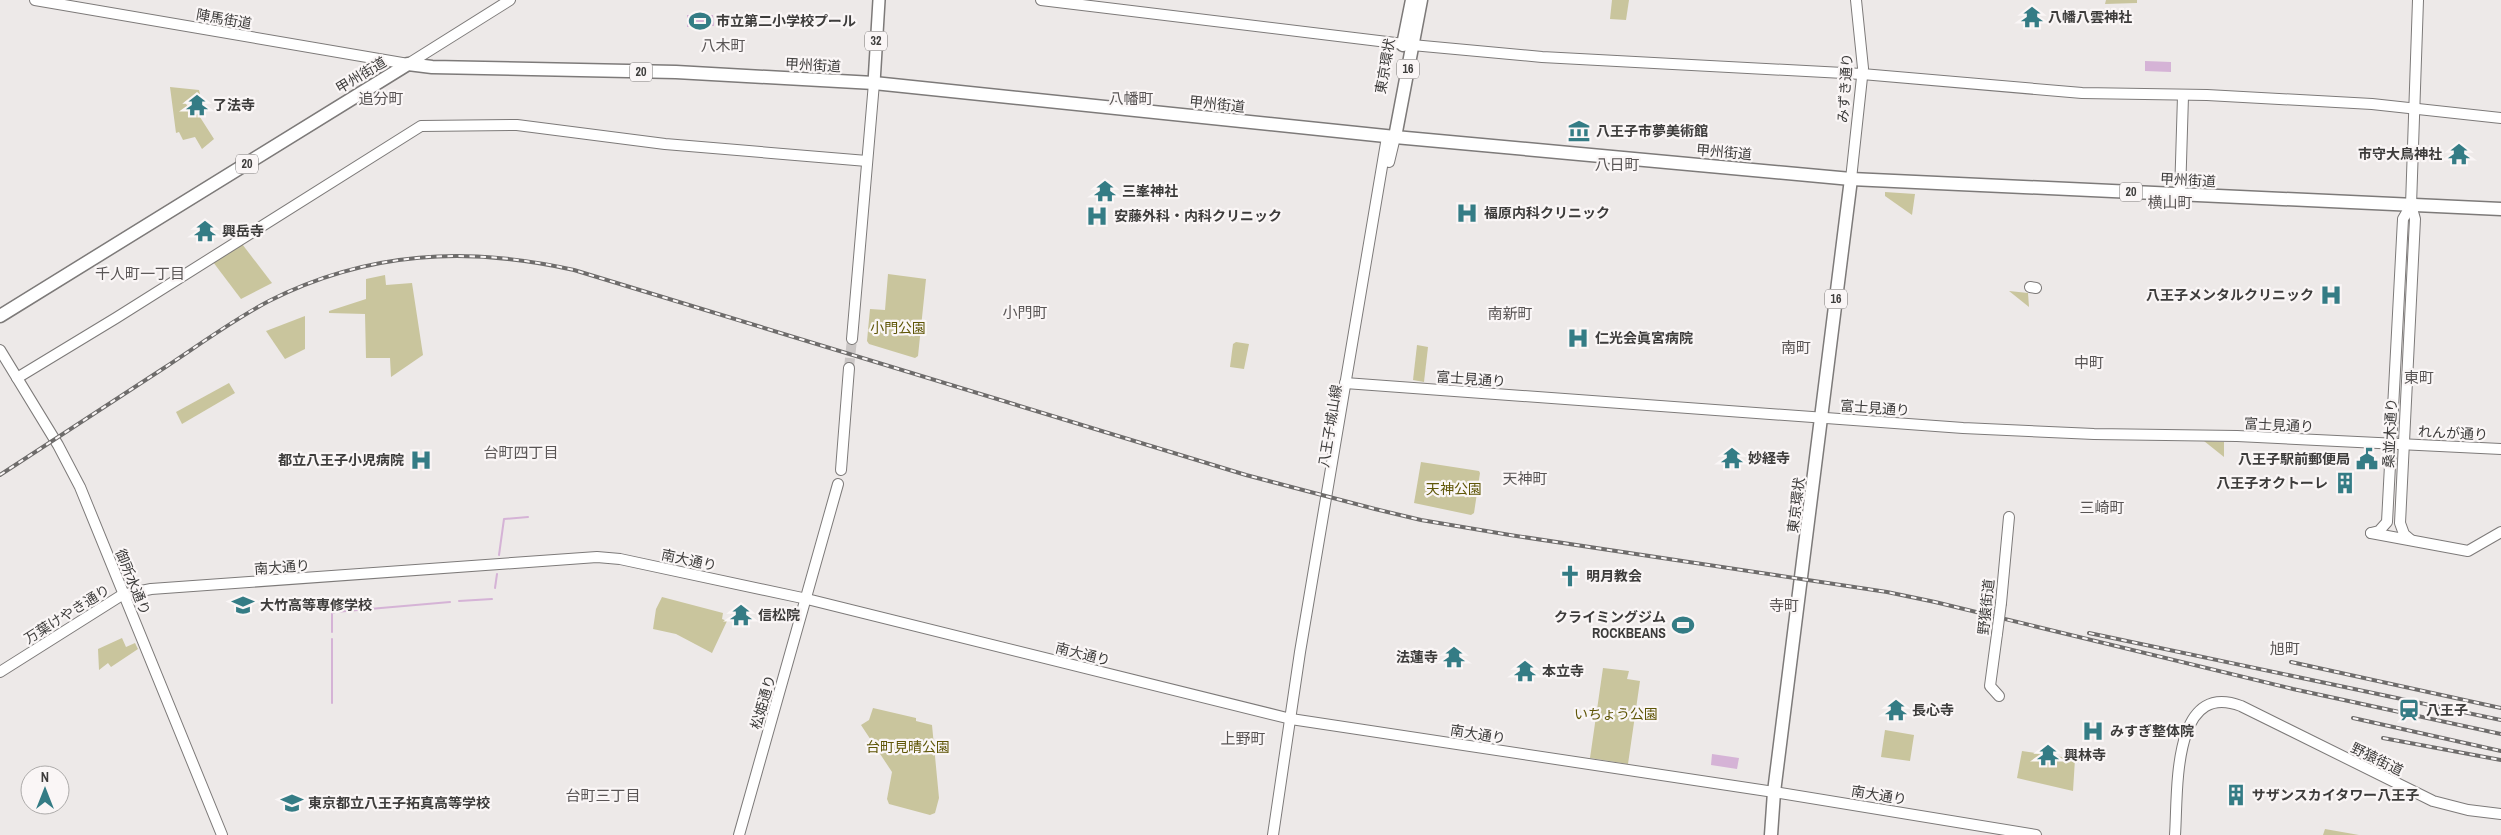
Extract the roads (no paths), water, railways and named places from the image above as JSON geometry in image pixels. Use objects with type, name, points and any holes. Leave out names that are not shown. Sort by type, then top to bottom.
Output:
[{"type":"highway","name":"東京環状","points":[[1391,137],[1408,44],[1412,0]]},
{"type":"highway","name":"東京環状","points":[[1408,44],[1421,0]]},
{"type":"highway","name":"甲州街道","points":[[0,316],[408,64],[432,67],[676,72],[874,83],[1391,137],[1851,179],[2501,209]]},
{"type":"highway","name":"東京環状","points":[[1771,835],[1774,792],[1822,419],[1843,276],[1851,179]]},
{"type":"main road","name":"32","points":[[874,83],[879,0]]},
{"type":"street","name":"陣馬街道","points":[[35,0],[408,64]]},
{"type":"street","points":[[408,64],[510,0]]},
{"type":"street","points":[[1041,0],[1408,44],[1607,61],[1862,74],[2082,93],[2316,100],[2414,108],[2501,118]]},
{"type":"street","name":"みずき通り","points":[[1851,179],[1862,74],[1861,36],[1856,0]]},
{"type":"street","name":"桑並木通り","points":[[2411,540],[2404,534],[2400,523],[2415,220],[2411,205],[2418,0]]},
{"type":"street","points":[[852,339],[874,83]]},
{"type":"street","points":[[2180,195],[2182,96]]},
{"type":"street","points":[[17,378],[421,126],[517,125],[665,144],[867,160]]},
{"type":"street","name":"八王子城山線","points":[[1273,835],[1291,720],[1296,708],[1348,383],[1391,137]]},
{"type":"street","name":"桑並木通り","points":[[2386,522],[2403,219],[2411,205]]},
{"type":"street","name":"御所水通り","points":[[0,350],[58,445],[80,487],[122,595],[222,835]]},
{"type":"street","points":[[840,470],[850,368]]},
{"type":"street","name":"富士見通り","points":[[1348,383],[1822,419],[2018,431],[2404,444]]},
{"type":"street","name":"れんが通り","points":[[2404,444],[2501,449]]},
{"type":"street","name":"松姫通り","points":[[739,835],[838,484]]},
{"type":"street","name":"野猿街道","points":[[1999,696],[1990,686],[2001,603],[2009,517]]},
{"type":"street","points":[[2386,522],[2392,537]]},
{"type":"street","points":[[2386,522],[2379,531],[2371,533],[2468,551],[2501,532]]},
{"type":"street","name":"南大通り","points":[[122,595],[151,589],[597,556],[620,559],[807,599],[1291,720],[1774,792],[2036,835]]},
{"type":"street","name":"万葉けやき通り","points":[[0,672],[122,595]]},
{"type":"street","name":"野猿街道","points":[[2175,835],[2183,737],[2190,722],[2205,706],[2218,701],[2230,702],[2254,713],[2407,789],[2453,807],[2501,814]]},
{"type":"waterway","points":[[499,555],[504,519],[528,517]]},
{"type":"waterway","points":[[495,588],[497,574]]},
{"type":"waterway","points":[[459,601],[492,599]]},
{"type":"waterway","points":[[332,632],[332,613],[335,612],[450,602]]},
{"type":"waterway","points":[[332,639],[332,703]]},
{"type":"tunnel","points":[[849,368],[852,339]]},
{"type":"railway","points":[[0,475],[242,316],[306,284],[381,263],[419,258],[457,256],[535,262],[574,270],[1246,475],[1375,509],[1421,520],[1510,535],[1887,592],[2293,689],[2501,734]]},
{"type":"railway","points":[[2089,633],[2501,720]]},
{"type":"railway","points":[[2291,662],[2501,708]]},
{"type":"railway","points":[[2353,718],[2501,751]]},
{"type":"railway","points":[[2383,738],[2501,760]]},
{"type":"place","name":"八幡八雲神社","points":[[2032,17]]},
{"type":"place","name":"市立第二小学校プール","points":[[700,21]]},
{"type":"place","name":"了法寺","points":[[197,105]]},
{"type":"place","name":"八王子市夢美術館","points":[[1579,131]]},
{"type":"place","name":"市守大鳥神社","points":[[2459,154]]},
{"type":"place","name":"三峯神社","points":[[1105,191]]},
{"type":"place","name":"福原内科クリニック","points":[[1467,213]]},
{"type":"place","name":"安藤外科・内科クリニック","points":[[1097,216]]},
{"type":"place","name":"興岳寺","points":[[205,231]]},
{"type":"place","name":"八王子メンタルクリニック","points":[[2331,295]]},
{"type":"place","name":"仁光会眞宮病院","points":[[1578,338]]},
{"type":"place","name":"妙経寺","points":[[1732,458]]},
{"type":"place","name":"八王子駅前郵便局","points":[[2367,459]]},
{"type":"place","name":"都立八王子小児病院","points":[[421,460]]},
{"type":"place","name":"八王子オクトーレ","points":[[2345,483]]},
{"type":"place","name":"明月教会","points":[[1570,576]]},
{"type":"place","name":"大竹高等専修学校","points":[[243,605]]},
{"type":"place","name":"信松院","points":[[741,615]]},
{"type":"place","name":"クライミングジム ROCKBEANS","points":[[1683,625]]},
{"type":"place","name":"法蓮寺","points":[[1454,657]]},
{"type":"place","name":"本立寺","points":[[1525,671]]},
{"type":"place","name":"長心寺","points":[[1896,710]]},
{"type":"place","name":"八王子","points":[[2409,710]]},
{"type":"place","name":"みすぎ整体院","points":[[2093,731]]},
{"type":"place","name":"興林寺","points":[[2048,755]]},
{"type":"place","name":"サザンスカイタワー八王子","points":[[2236,795]]},
{"type":"place","name":"東京都立八王子拓真高等学校","points":[[292,803]]},
{"type":"district","name":"八木町","points":[[723,45]]},
{"type":"district","name":"追分町","points":[[381,98]]},
{"type":"district","name":"八幡町","points":[[1131,98]]},
{"type":"district","name":"八日町","points":[[1617,164]]},
{"type":"district","name":"横山町","points":[[2170,202]]},
{"type":"district","name":"千人町一丁目","points":[[140,273]]},
{"type":"district","name":"小門町","points":[[1025,312]]},
{"type":"district","name":"南新町","points":[[1510,313]]},
{"type":"district","name":"南町","points":[[1796,347]]},
{"type":"district","name":"中町","points":[[2089,362]]},
{"type":"district","name":"東町","points":[[2419,377]]},
{"type":"district","name":"台町四丁目","points":[[521,452]]},
{"type":"district","name":"天神町","points":[[1525,478]]},
{"type":"district","name":"三崎町","points":[[2102,507]]},
{"type":"district","name":"寺町","points":[[1784,605]]},
{"type":"district","name":"旭町","points":[[2285,648]]},
{"type":"district","name":"上野町","points":[[1243,738]]},
{"type":"district","name":"台町三丁目","points":[[603,795]]},
{"type":"park label","name":"小門公園","points":[[898,328]]},
{"type":"park label","name":"天神公園","points":[[1454,489]]},
{"type":"park label","name":"いちょう公園","points":[[1616,714]]},
{"type":"park label","name":"台町見晴公園","points":[[908,747]]}]
